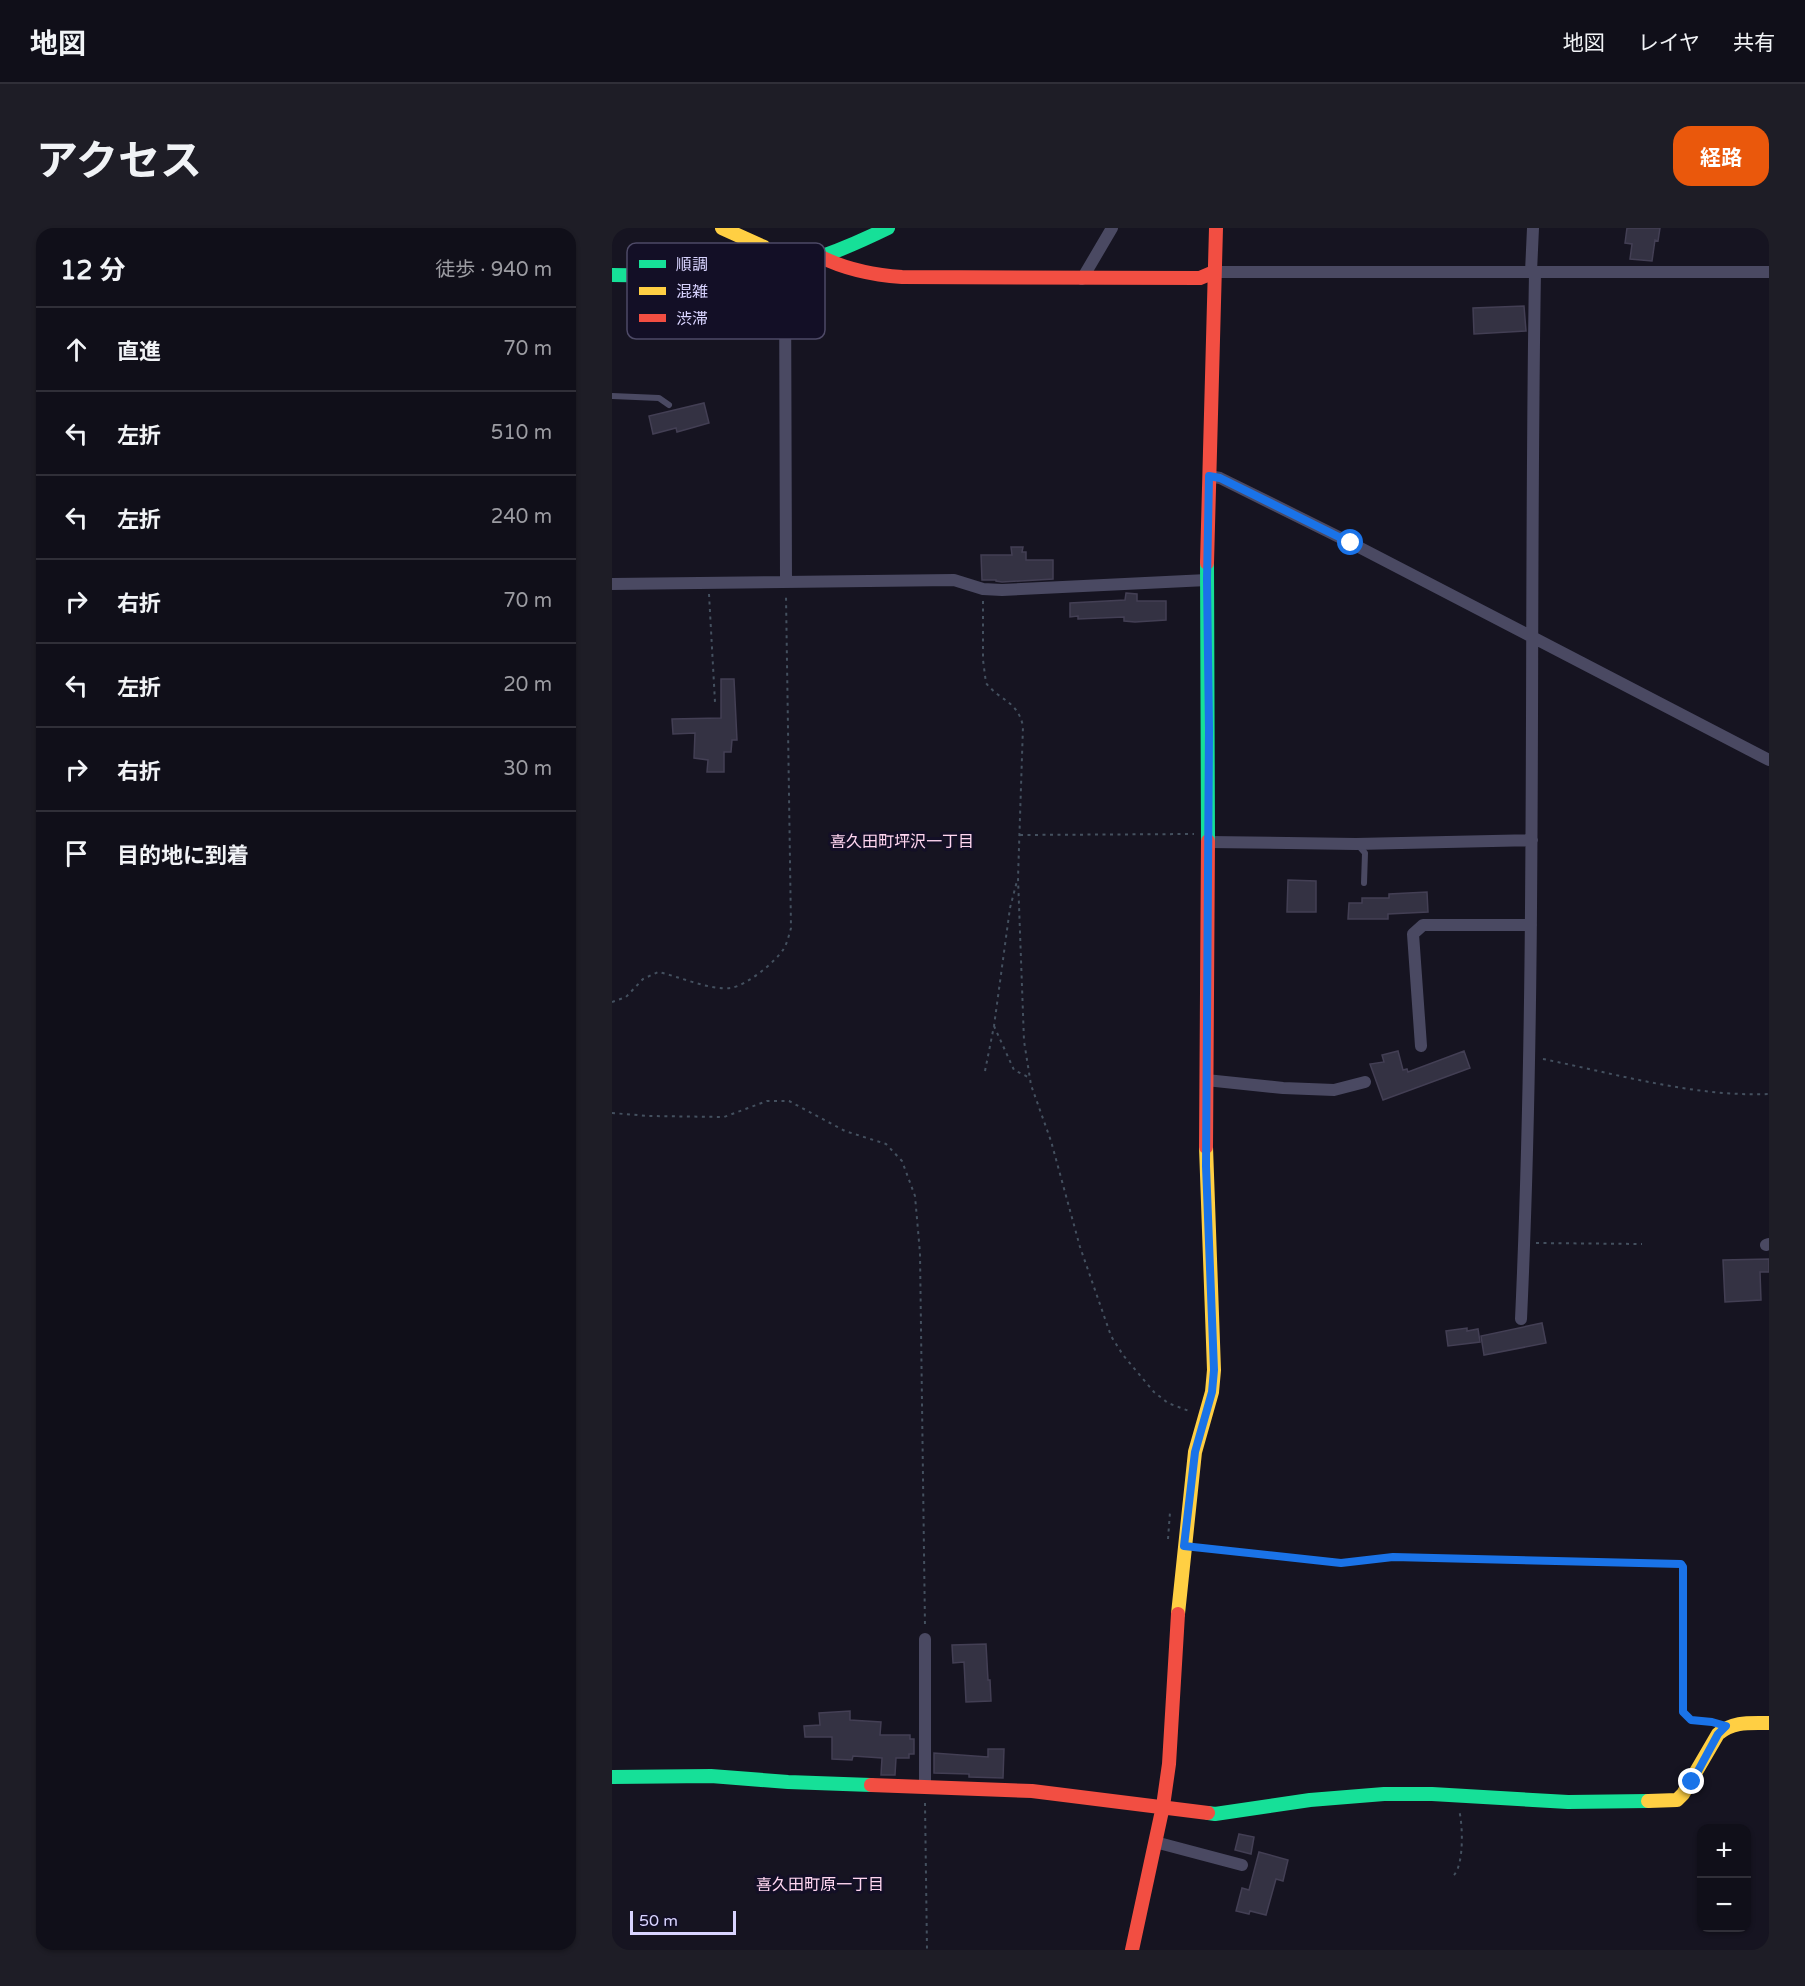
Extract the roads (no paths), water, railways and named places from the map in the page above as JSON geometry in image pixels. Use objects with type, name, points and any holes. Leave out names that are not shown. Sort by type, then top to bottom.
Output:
[{"type":"street","points":[[722,228],[756,243]]},
{"type":"street","points":[[825,254],[888,228]]},
{"type":"street","points":[[1082,279],[1112,228]]},
{"type":"street","points":[[1132,1950],[1163,1806],[1169,1764],[1184,1546],[1195,1452],[1212,1392],[1214,1370],[1206,1166],[1206,1080],[1209,730],[1207,580],[1216,228]]},
{"type":"street","points":[[1521,1319],[1529,1056],[1532,840],[1533,228]]},
{"type":"street","points":[[825,259],[836,266],[886,276],[1082,279],[1200,278],[1214,272],[1769,272]]},
{"type":"street","points":[[612,274],[627,274]]},
{"type":"street","points":[[784,339],[786,581]]},
{"type":"street","points":[[1209,476],[1220,478],[1253,494],[1769,760]]},
{"type":"street","points":[[612,584],[954,580],[983,590],[1207,580]]},
{"type":"street","points":[[1207,838],[1356,844],[1532,840]]},
{"type":"street","points":[[1421,1046],[1413,934],[1423,926],[1531,925]]},
{"type":"street","points":[[1206,1080],[1282,1088],[1334,1090],[1365,1082]]},
{"type":"street","points":[[925,1639],[925,1785]]},
{"type":"street","points":[[612,1777],[711,1776],[788,1782],[925,1785],[1032,1791],[1215,1814],[1310,1800],[1384,1794],[1456,1795],[1568,1802],[1677,1800],[1692,1782],[1718,1734],[1726,1726],[1743,1722],[1769,1723]]},
{"type":"street","points":[[1155,1842],[1242,1865]]},
{"type":"lane","points":[[612,396],[659,398],[669,405]]},
{"type":"lane","points":[[1356,844],[1365,853],[1364,883]]},
{"type":"district","name":"喜久田町坪沢一丁目","points":[[902,841]]},
{"type":"district","name":"喜久田町原一丁目","points":[[820,1884]]}]
